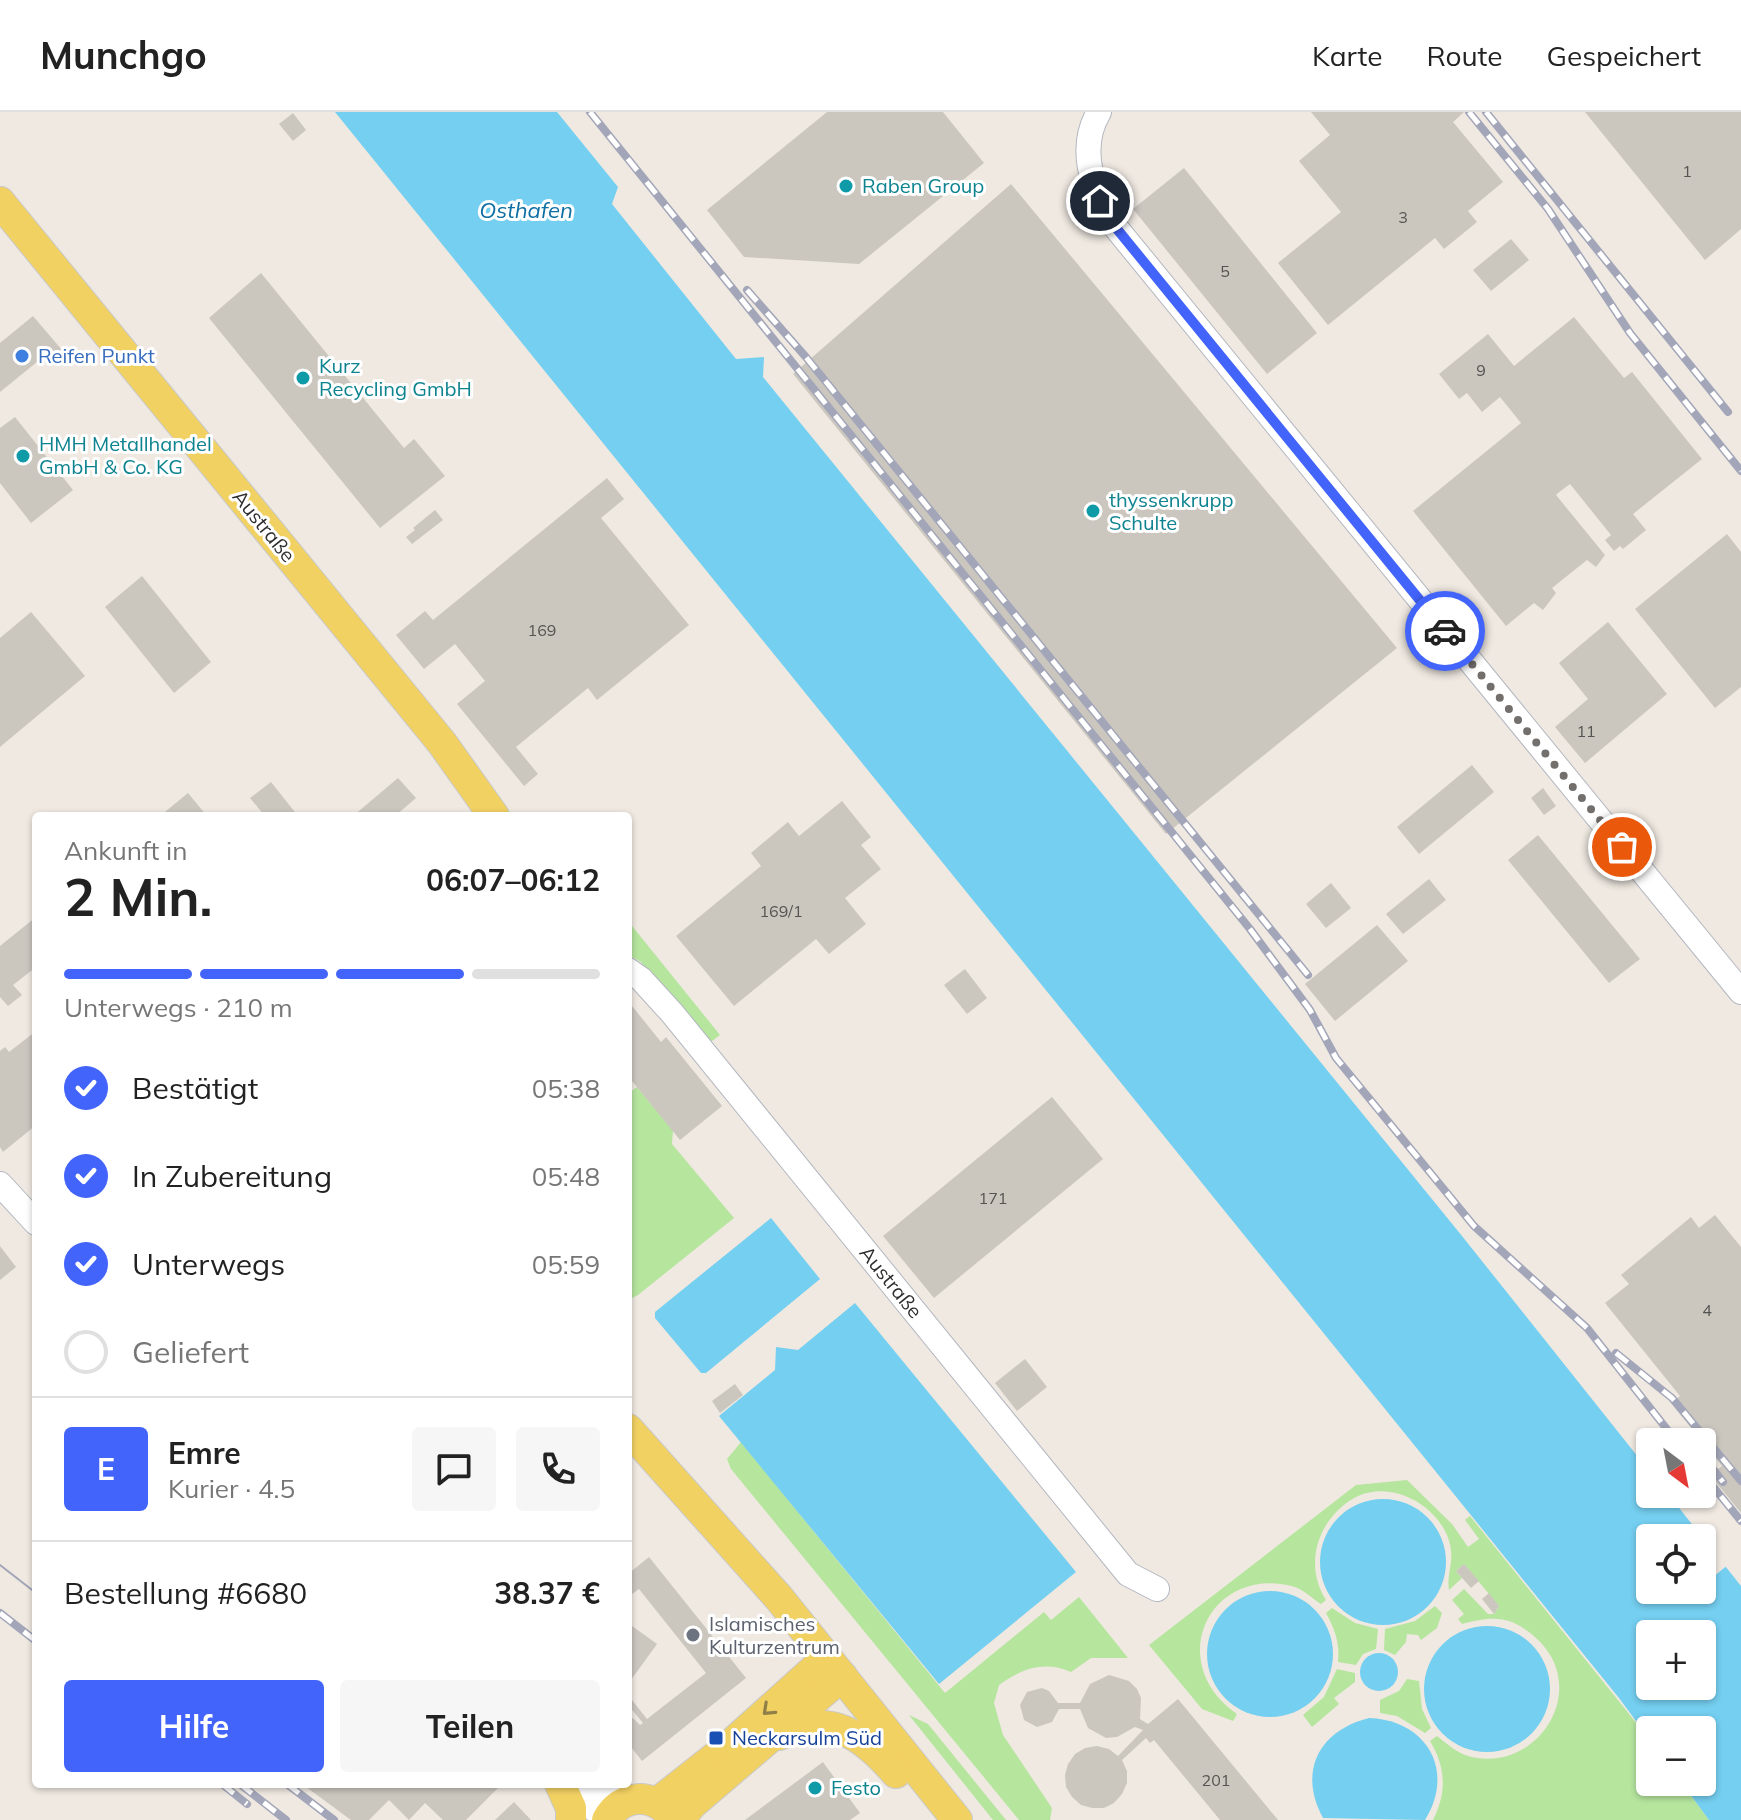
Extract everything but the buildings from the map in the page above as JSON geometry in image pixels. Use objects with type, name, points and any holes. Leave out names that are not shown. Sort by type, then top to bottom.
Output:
[{"type":"main road","name":"Austraße","points":[[0,202],[442,743],[491,812]]},
{"type":"main road","points":[[632,1433],[779,1598],[949,1810]]},
{"type":"main road","points":[[670,1814],[692,1804],[768,1739],[834,1667]]},
{"type":"main road","points":[[670,1814],[728,1747],[834,1667]]},
{"type":"main road","points":[[768,1739],[816,1726],[842,1728],[873,1746],[910,1789],[949,1810]]},
{"type":"main road","points":[[562,1788],[571,1808],[571,1820]]},
{"type":"main road","points":[[612,1814],[641,1799],[670,1814]]},
{"type":"street","points":[[1099,112],[1087,145],[1092,184],[1108,218],[1741,992]]},
{"type":"street","name":"Austraße","points":[[632,973],[672,1013],[1128,1574],[1157,1589]]},
{"type":"street","points":[[0,1184],[32,1219]]},
{"type":"street","points":[[577,1788],[612,1814]]},
{"type":"street","points":[[601,1788],[612,1814]]},
{"type":"green space","points":[[632,926],[720,1035],[708,1044],[641,962],[632,957]]},
{"type":"green space","points":[[637,1087],[673,1130],[672,1144],[734,1218],[632,1298],[632,1091]]},
{"type":"green space","points":[[741,1442],[945,1693],[1044,1612],[1051,1620],[1079,1597],[1128,1658],[1091,1658],[1071,1672],[1051,1667],[1024,1671],[999,1685],[994,1703],[1003,1735],[1052,1808],[1050,1820],[1019,1820],[731,1469],[727,1459]]},
{"type":"green space","points":[[1407,1480],[1452,1524],[1468,1547],[1479,1539],[1465,1520],[1470,1516],[1636,1723],[1636,1796],[1691,1796],[1709,1820],[1433,1820],[1441,1800],[1443,1780],[1430,1741],[1437,1736],[1468,1756],[1493,1758],[1516,1753],[1535,1740],[1549,1723],[1558,1702],[1559,1680],[1552,1658],[1527,1630],[1501,1619],[1462,1624],[1458,1619],[1464,1614],[1452,1600],[1464,1589],[1488,1614],[1494,1614],[1499,1606],[1464,1564],[1456,1571],[1462,1578],[1449,1590],[1451,1551],[1447,1535],[1440,1523],[1420,1504],[1395,1493],[1381,1491],[1354,1498],[1331,1518],[1323,1530],[1315,1557],[1319,1586],[1326,1600],[1321,1604],[1295,1587],[1265,1583],[1240,1589],[1220,1603],[1206,1622],[1200,1645],[1203,1669],[1215,1693],[1237,1714],[1233,1721],[1202,1709],[1149,1645],[1356,1485]]},
{"type":"green space","points":[[1435,1606],[1442,1613],[1437,1628],[1421,1640],[1418,1635],[1407,1634],[1406,1642],[1395,1655],[1384,1650],[1385,1629],[1415,1621]]},
{"type":"green space","points":[[1332,1608],[1355,1623],[1378,1629],[1376,1649],[1363,1654],[1356,1665],[1338,1662],[1336,1637],[1326,1613]]},
{"type":"green space","points":[[1337,1669],[1355,1673],[1355,1682],[1334,1698],[1339,1704],[1312,1727],[1303,1715],[1324,1697]]},
{"type":"green space","points":[[1407,1679],[1419,1681],[1422,1709],[1431,1728],[1425,1733],[1397,1716],[1380,1713],[1380,1700],[1399,1691]]},
{"type":"green space","points":[[909,1715],[928,1724],[1006,1820],[993,1820]]},
{"type":"water","name":"Osthafen","points":[[335,112],[557,112],[618,187],[612,204],[736,359],[764,357],[763,377],[1636,1454],[1636,1508],[1679,1508],[1692,1524],[1636,1524],[1636,1604],[1716,1604],[1716,1554],[1741,1586],[1741,1820],[1709,1820],[1691,1796],[1716,1796],[1716,1716],[1636,1716],[1636,1721]]},
{"type":"water","points":[[771,1218],[820,1279],[706,1373],[701,1373],[655,1318],[655,1312]]},
{"type":"water","points":[[855,1303],[1076,1572],[939,1684],[719,1416],[775,1370],[776,1347],[798,1350]]},
{"type":"water","points":[[1383,1499],[1407,1504],[1428,1517],[1441,1538],[1446,1562],[1441,1586],[1428,1607],[1407,1620],[1383,1625],[1359,1620],[1338,1607],[1325,1586],[1320,1562],[1325,1538],[1338,1517],[1359,1504]]},
{"type":"water","points":[[1270,1591],[1294,1596],[1315,1609],[1328,1630],[1333,1654],[1328,1678],[1315,1699],[1294,1712],[1270,1717],[1246,1712],[1225,1699],[1212,1678],[1207,1654],[1212,1630],[1225,1609],[1246,1596]]},
{"type":"water","points":[[1487,1626],[1511,1631],[1532,1644],[1545,1665],[1550,1689],[1545,1713],[1532,1734],[1511,1747],[1487,1752],[1463,1747],[1442,1734],[1429,1713],[1424,1689],[1429,1665],[1442,1644],[1463,1631]]},
{"type":"water","points":[[1379,1653],[1392,1659],[1398,1672],[1392,1685],[1379,1691],[1366,1685],[1360,1672],[1366,1659]]},
{"type":"water","points":[[1369,1718],[1406,1728],[1420,1738],[1430,1751],[1436,1766],[1437,1783],[1434,1801],[1425,1820],[1323,1818],[1312,1785],[1318,1756],[1325,1743],[1337,1733]]},
{"type":"pier","points":[[1716,1548],[1729,1564],[1716,1575]]},
{"type":"tram line","points":[[0,1565],[32,1590]]},
{"type":"railway","points":[[590,112],[1250,929],[1310,1010],[1336,1058],[1474,1226],[1587,1328],[1666,1428]]},
{"type":"railway","points":[[1469,112],[1548,209],[1630,333],[1741,471]]},
{"type":"railway","points":[[1486,112],[1728,412]]},
{"type":"railway","points":[[747,290],[805,356],[1308,975]]},
{"type":"railway","points":[[1616,1353],[1672,1398],[1741,1481]]},
{"type":"railway","points":[[1716,1473],[1723,1482]]},
{"type":"railway","points":[[1716,1490],[1741,1521]]},
{"type":"railway","points":[[0,1613],[32,1638]]},
{"type":"railway","points":[[227,1788],[247,1804]]},
{"type":"railway","points":[[245,1788],[286,1820]]},
{"type":"railway","points":[[292,1788],[334,1820]]},
{"type":"way so far","points":[[1445,631],[1622,847]]},
{"type":"place","name":"Raben Group","points":[[846,186]]},
{"type":"place","name":"Reifen Punkt","points":[[22,356]]},
{"type":"place","name":"Kurz Recycling GmbH","points":[[303,378]]},
{"type":"place","name":"HMH Metallhandel GmbH & Co. KG","points":[[23,456]]},
{"type":"place","name":"thyssenkrupp Schulte","points":[[1093,511]]},
{"type":"place","name":"Islamisches Kulturzentrum","points":[[693,1635]]},
{"type":"place","name":"Neckarsulm Süd","points":[[716,1738]]},
{"type":"place","name":"Festo","points":[[815,1788]]},
{"type":"route","points":[[1100,201],[1108,218],[1445,631]]}]
